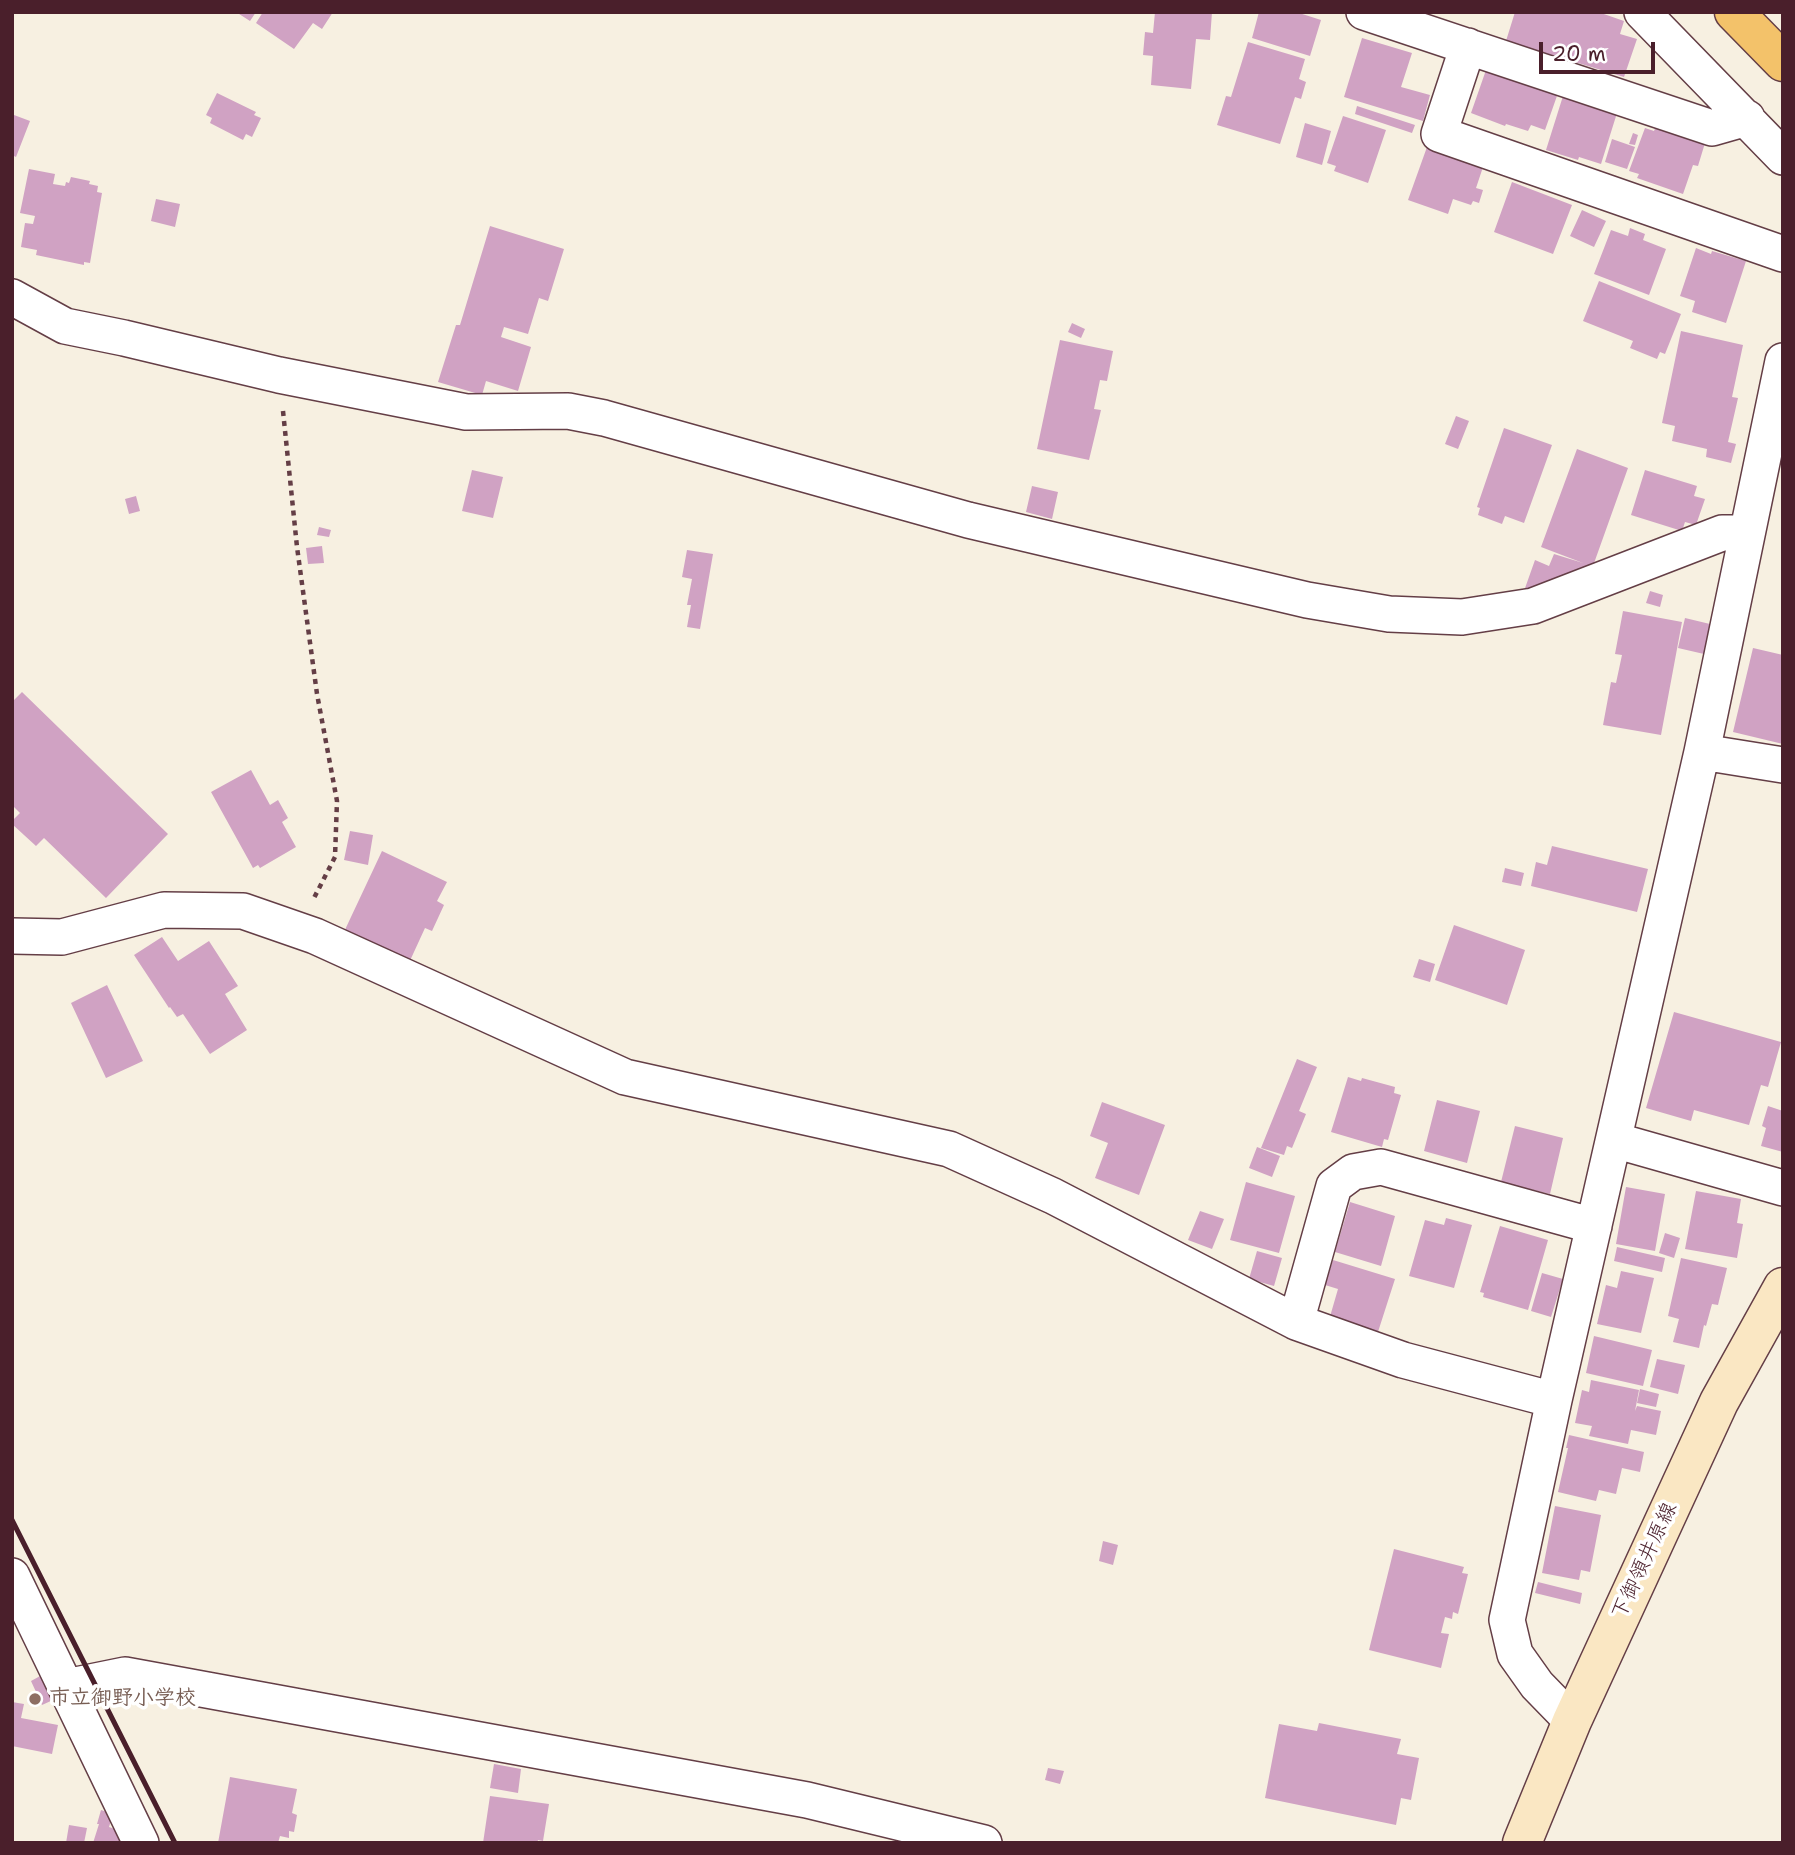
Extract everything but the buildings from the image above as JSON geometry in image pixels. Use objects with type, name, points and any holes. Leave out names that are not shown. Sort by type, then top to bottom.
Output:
[{"type":"highway","points":[[1734,12],[1783,62]]},
{"type":"main road","name":"下御領井原線","points":[[1522,1843],[1572,1721],[1719,1402],[1783,1287]]},
{"type":"street","points":[[1364,12],[1712,128],[1747,118]]},
{"type":"street","points":[[1642,12],[1783,157]]},
{"type":"street","points":[[1468,46],[1439,134],[1783,254]]},
{"type":"street","points":[[12,297],[65,326],[279,375],[466,412],[568,411],[604,418],[968,520],[1307,600],[1389,614],[1462,617],[1533,606],[1722,533],[1747,533]]},
{"type":"street","points":[[1572,1721],[1537,1685],[1515,1654],[1507,1620],[1554,1401],[1702,752],[1783,361]]},
{"type":"street","points":[[1702,752],[1783,765]]},
{"type":"street","points":[[12,936],[62,937],[164,909],[243,911],[315,936],[625,1077],[949,1149],[1053,1196],[1296,1322],[1403,1360],[1554,1401]]},
{"type":"street","points":[[1614,1140],[1783,1188]]},
{"type":"street","points":[[1296,1322],[1334,1186],[1353,1172],[1381,1167],[1594,1226]]},
{"type":"street","points":[[12,1576],[141,1843]]},
{"type":"street","points":[[66,1686],[125,1675],[807,1800],[984,1843]]},
{"type":"path","points":[[279,375],[317,694],[337,801],[335,857],[299,930]]},
{"type":"railway","points":[[12,1520],[175,1843]]},
{"type":"place","name":"市立御野小学校","points":[[35,1699]]}]
